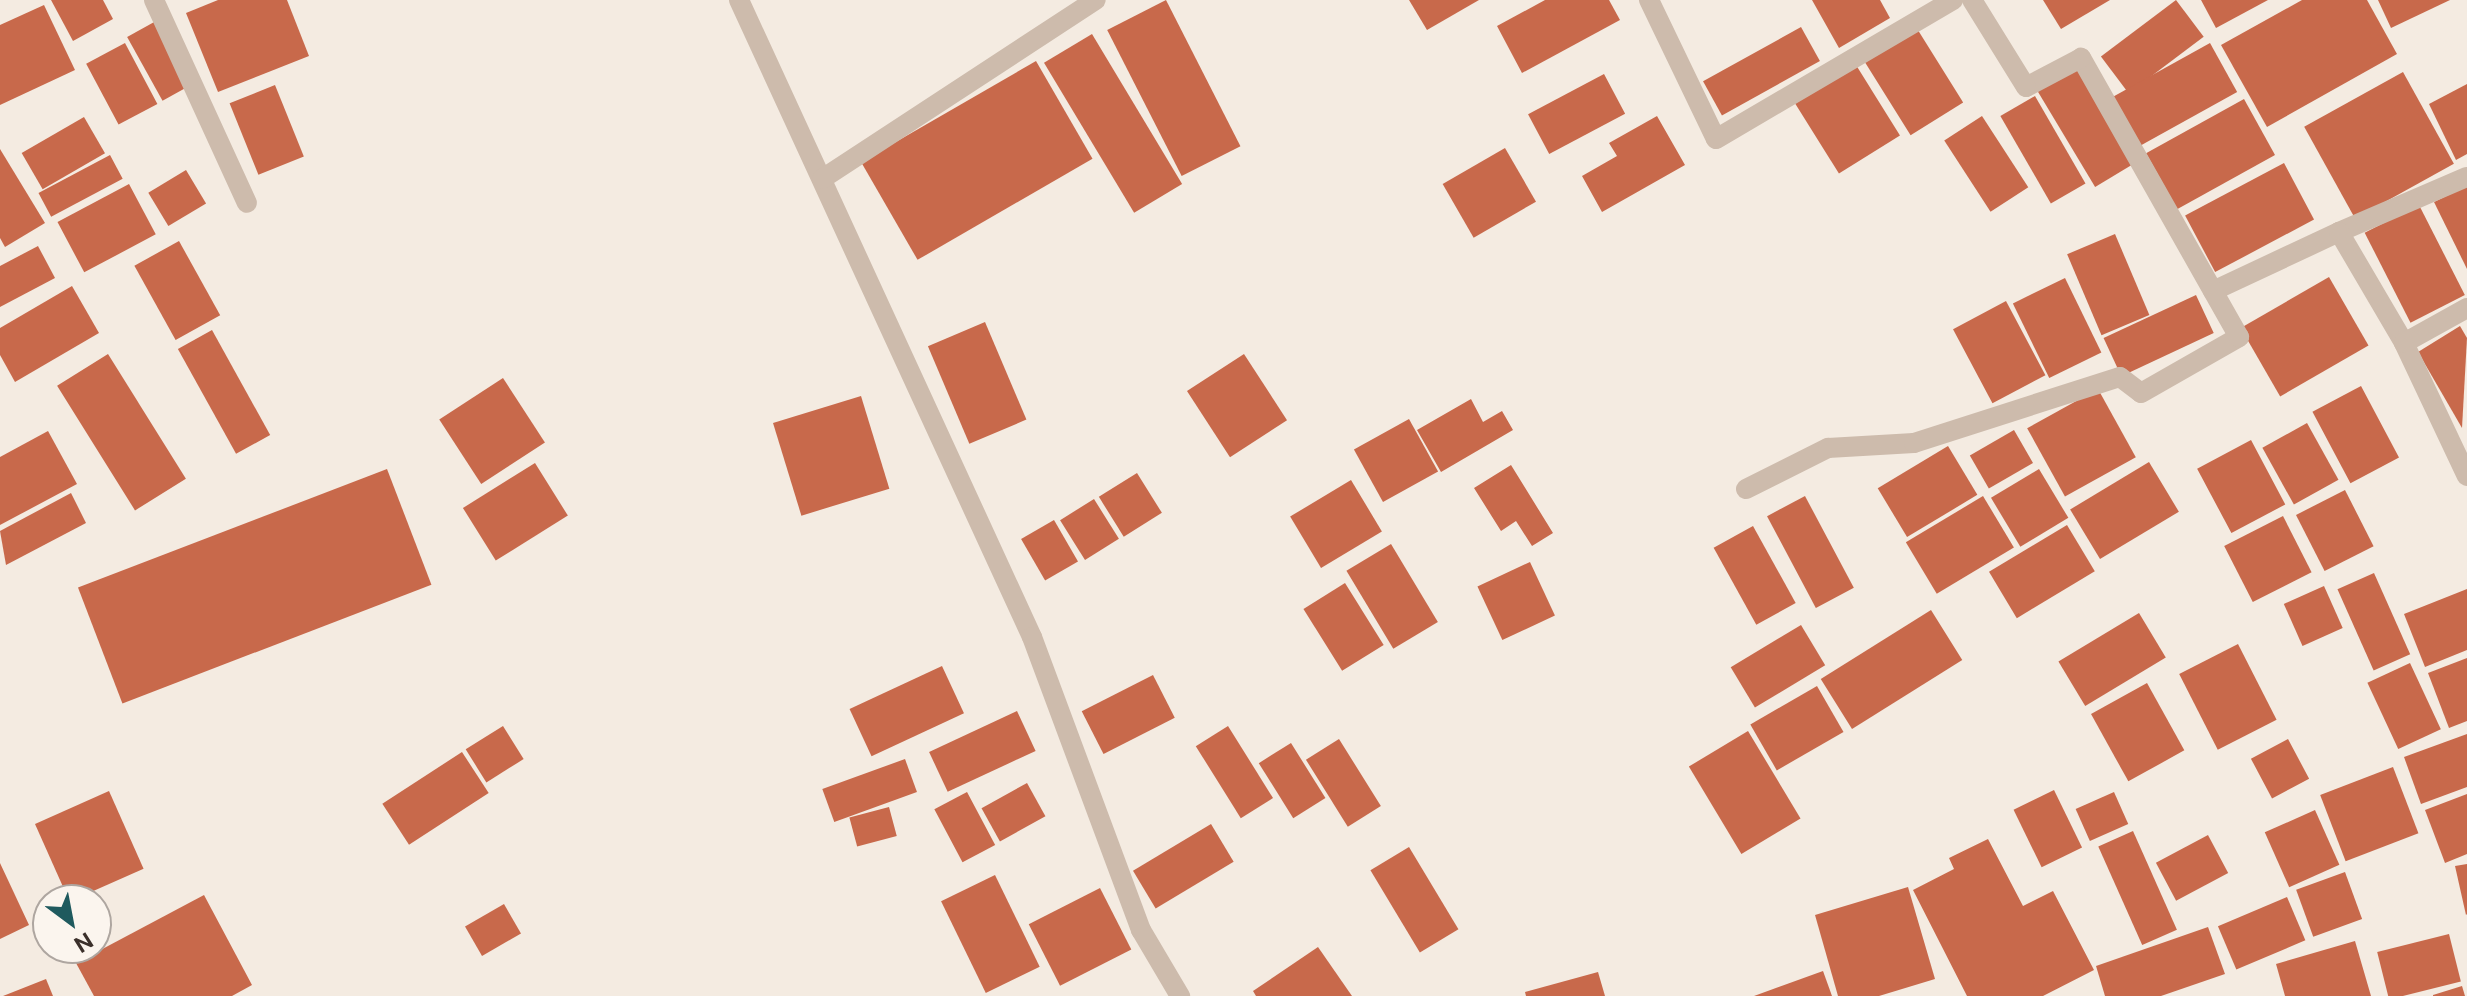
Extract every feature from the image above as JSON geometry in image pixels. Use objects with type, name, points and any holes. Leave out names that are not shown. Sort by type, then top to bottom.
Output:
[{"type":"street","points":[[154,0],[247,203]]},
{"type":"street","points":[[739,0],[1032,637],[1141,930],[1180,996]]},
{"type":"street","points":[[822,179],[1096,0]]},
{"type":"street","points":[[1649,0],[1716,139],[1953,0]]},
{"type":"street","points":[[1746,489],[1828,448],[1914,443],[2120,377],[2141,393],[2239,337],[2081,58],[2026,87],[1972,0]]},
{"type":"street","points":[[2213,291],[2467,177]]},
{"type":"street","points":[[2339,232],[2404,343],[2467,476]]},
{"type":"street","points":[[2404,343],[2467,308]]},
{"type":"building","points":[[51,0],[103,0],[113,19],[73,41]]},
{"type":"building","points":[[218,0],[287,0],[309,56],[218,92],[186,13]]},
{"type":"building","points":[[1166,0],[1240,146],[1182,176],[1107,30]]},
{"type":"building","points":[[1409,0],[1479,0],[1427,30]]},
{"type":"building","points":[[1545,0],[1609,0],[1620,20],[1522,73],[1497,26]]},
{"type":"building","points":[[1812,0],[1880,0],[1890,18],[1839,48]]},
{"type":"building","points":[[2043,0],[2110,0],[2061,29]]},
{"type":"building","points":[[2176,0],[2204,37],[2129,93],[2101,57]]},
{"type":"building","points":[[2201,0],[2268,0],[2216,28]]},
{"type":"building","points":[[2302,0],[2367,0],[2397,54],[2267,127],[2221,45]]},
{"type":"building","points":[[2378,0],[2450,0],[2391,28]]},
{"type":"building","points":[[44,5],[75,70],[0,105],[0,25]]},
{"type":"building","points":[[156,21],[191,85],[163,101],[127,37]]},
{"type":"building","points":[[1801,27],[1820,61],[1722,115],[1703,81]]},
{"type":"building","points":[[1916,27],[1963,102],[1911,135],[1863,60]]},
{"type":"building","points":[[1092,34],[1182,184],[1134,213],[1044,63]]},
{"type":"building","points":[[125,43],[157,104],[119,125],[86,64]]},
{"type":"building","points":[[2210,43],[2237,92],[2136,148],[2109,99]]},
{"type":"building","points":[[1036,61],[1092,159],[918,260],[861,162]]},
{"type":"building","points":[[1856,65],[1900,135],[1839,174],[1795,103]]},
{"type":"building","points":[[2075,66],[2134,164],[2095,187],[2036,89]]},
{"type":"building","points":[[2403,72],[2454,164],[2355,219],[2304,127]]},
{"type":"building","points":[[1604,74],[1625,114],[1549,154],[1528,114]]},
{"type":"building","points":[[2467,84],[2467,154],[2456,160],[2429,104]]},
{"type":"building","points":[[275,85],[304,156],[258,175],[230,103]]},
{"type":"building","points":[[2035,96],[2086,183],[2051,203],[2000,116]]},
{"type":"building","points":[[2244,99],[2275,155],[2177,209],[2146,153]]},
{"type":"building","points":[[1657,116],[1685,165],[1602,212],[1582,176],[1617,156],[1609,143]]},
{"type":"building","points":[[1982,116],[2028,187],[1991,212],[1944,141]]},
{"type":"building","points":[[84,117],[105,153],[43,189],[22,153]]},
{"type":"building","points":[[1505,148],[1536,202],[1474,238],[1443,184]]},
{"type":"building","points":[[0,149],[45,223],[5,247],[0,238]]},
{"type":"building","points":[[110,155],[123,179],[51,217],[38,193]]},
{"type":"building","points":[[2284,163],[2314,220],[2215,272],[2185,216]]},
{"type":"building","points":[[186,170],[206,203],[168,226],[148,193]]},
{"type":"building","points":[[129,184],[156,234],[84,272],[57,222]]},
{"type":"building","points":[[2467,186],[2467,269],[2434,202]]},
{"type":"building","points":[[2419,205],[2465,295],[2411,323],[2365,233]]},
{"type":"building","points":[[2115,234],[2149,315],[2102,335],[2067,254]]},
{"type":"building","points":[[179,241],[220,315],[176,340],[134,266]]},
{"type":"building","points":[[38,246],[55,278],[0,307],[0,266]]},
{"type":"building","points":[[2329,277],[2368,345],[2280,396],[2241,328]]},
{"type":"building","points":[[2065,278],[2101,353],[2049,378],[2013,303]]},
{"type":"building","points":[[72,286],[99,333],[15,382],[0,355],[0,328]]},
{"type":"building","points":[[2196,295],[2214,333],[2121,376],[2104,338]]},
{"type":"building","points":[[2006,301],[2045,375],[1992,403],[1953,329]]},
{"type":"building","points":[[985,322],[1026,420],[969,444],[928,346]]},
{"type":"building","points":[[2460,326],[2467,338],[2462,428],[2418,352]]},
{"type":"building","points":[[212,330],[270,435],[236,454],[178,349]]},
{"type":"building","points":[[108,354],[186,479],[135,510],[57,386]]},
{"type":"building","points":[[1244,354],[1287,420],[1230,457],[1187,391]]},
{"type":"building","points":[[503,378],[545,443],[481,484],[439,419]]},
{"type":"building","points":[[2361,386],[2399,458],[2350,483],[2312,412]]},
{"type":"building","points":[[2098,389],[2136,457],[2065,496],[2027,428]]},
{"type":"building","points":[[861,396],[889,489],[801,516],[773,423]]},
{"type":"building","points":[[1471,399],[1483,422],[1502,411],[1513,430],[1441,472],[1417,430]]},
{"type":"building","points":[[1409,419],[1438,471],[1383,502],[1354,450]]},
{"type":"building","points":[[2307,423],[2339,480],[2294,505],[2262,448]]},
{"type":"building","points":[[2014,430],[2033,463],[1989,488],[1970,456]]},
{"type":"building","points":[[48,431],[77,484],[0,525],[0,457]]},
{"type":"building","points":[[2251,440],[2285,504],[2231,533],[2197,469]]},
{"type":"building","points":[[1948,446],[1977,495],[1907,537],[1878,488]]},
{"type":"building","points":[[2149,462],[2179,512],[2100,559],[2070,509]]},
{"type":"building","points":[[535,463],[568,516],[496,561],[463,508]]},
{"type":"building","points":[[1511,465],[1553,533],[1532,546],[1516,521],[1501,531],[1474,488]]},
{"type":"building","points":[[387,469],[431,585],[122,703],[78,588]]},
{"type":"building","points":[[2039,469],[2068,518],[2020,547],[1991,498]]},
{"type":"building","points":[[1137,473],[1162,513],[1124,537],[1099,497]]},
{"type":"building","points":[[1351,480],[1382,531],[1321,568],[1290,517]]},
{"type":"building","points":[[2345,490],[2374,546],[2325,571],[2296,515]]},
{"type":"building","points":[[71,493],[86,523],[6,565],[0,531]]},
{"type":"building","points":[[1805,496],[1854,588],[1816,608],[1767,516]]},
{"type":"building","points":[[1983,496],[2014,547],[1937,594],[1906,542]]},
{"type":"building","points":[[1094,499],[1119,539],[1085,560],[1060,520]]},
{"type":"building","points":[[2283,516],[2312,572],[2253,602],[2224,546]]},
{"type":"building","points":[[1054,520],[1078,562],[1045,581],[1021,539]]},
{"type":"building","points":[[2067,525],[2095,571],[2017,618],[1989,572]]},
{"type":"building","points":[[1753,526],[1796,603],[1756,625],[1714,548]]},
{"type":"building","points":[[1391,544],[1438,622],[1393,649],[1346,571]]},
{"type":"building","points":[[1530,562],[1555,615],[1502,640],[1477,587]]},
{"type":"building","points":[[2374,573],[2410,654],[2374,671],[2337,589]]},
{"type":"building","points":[[1345,583],[1384,645],[1342,671],[1303,609]]},
{"type":"building","points":[[2324,586],[2343,628],[2303,646],[2284,604]]},
{"type":"building","points":[[2467,589],[2467,650],[2425,667],[2404,614]]},
{"type":"building","points":[[1931,610],[1962,660],[1852,729],[1821,679]]},
{"type":"building","points":[[2139,613],[2166,658],[2085,706],[2058,661]]},
{"type":"building","points":[[1801,625],[1825,665],[1755,708],[1731,667]]},
{"type":"building","points":[[2238,644],[2277,720],[2218,750],[2179,674]]},
{"type":"building","points":[[2467,658],[2467,721],[2449,728],[2428,673]]},
{"type":"building","points":[[2410,663],[2441,729],[2398,749],[2367,683]]},
{"type":"building","points":[[942,666],[964,713],[872,756],[850,709]]},
{"type":"building","points":[[1153,675],[1175,718],[1104,754],[1082,711]]},
{"type":"building","points":[[2147,683],[2184,750],[2128,781],[2091,714]]},
{"type":"building","points":[[1817,686],[1844,732],[1777,770],[1750,724]]},
{"type":"building","points":[[1017,711],[1036,751],[948,792],[929,752]]},
{"type":"building","points":[[503,726],[524,759],[486,782],[466,749]]},
{"type":"building","points":[[1228,726],[1273,798],[1241,818],[1196,746]]},
{"type":"building","points":[[1748,731],[1801,818],[1741,854],[1689,767]]},
{"type":"building","points":[[2467,734],[2467,787],[2421,804],[2404,757]]},
{"type":"building","points":[[1339,739],[1381,806],[1348,827],[1306,760]]},
{"type":"building","points":[[2288,739],[2309,779],[2272,798],[2251,759]]},
{"type":"building","points":[[1291,743],[1325,798],[1293,818],[1259,763]]},
{"type":"building","points":[[462,752],[489,793],[409,845],[382,804]]},
{"type":"building","points":[[905,759],[917,792],[834,822],[822,789]]},
{"type":"building","points":[[2393,767],[2418,833],[2346,861],[2320,795]]},
{"type":"building","points":[[1027,783],[1045,816],[1000,841],[982,808]]},
{"type":"building","points":[[2054,790],[2082,848],[2042,867],[2014,810]]},
{"type":"building","points":[[109,791],[144,869],[109,884],[62,884],[35,824]]},
{"type":"building","points":[[967,792],[995,845],[962,862],[934,809]]},
{"type":"building","points":[[2114,792],[2128,824],[2090,841],[2076,809]]},
{"type":"building","points":[[2467,794],[2467,854],[2445,863],[2425,810]]},
{"type":"building","points":[[889,807],[897,836],[857,847],[849,818]]},
{"type":"building","points":[[2315,810],[2339,865],[2289,887],[2265,832]]},
{"type":"building","points":[[1211,824],[1234,862],[1156,909],[1133,871]]},
{"type":"building","points":[[2133,831],[2177,930],[2142,945],[2098,846]]},
{"type":"building","points":[[2208,835],[2228,873],[2176,901],[2156,863]]},
{"type":"building","points":[[1988,839],[2023,906],[2053,891],[2094,970],[2043,996],[1967,996],[1913,890],[1954,869],[1949,858]]},
{"type":"building","points":[[1409,847],[1458,929],[1420,952],[1370,870]]},
{"type":"building","points":[[0,863],[29,925],[0,939]]},
{"type":"building","points":[[2467,864],[2467,914],[2466,915],[2455,866]]},
{"type":"building","points":[[2345,872],[2362,919],[2313,937],[2296,890]]},
{"type":"building","points":[[995,875],[1040,967],[986,993],[941,901]]},
{"type":"building","points":[[1908,887],[1935,979],[1879,996],[1838,996],[1815,915]]},
{"type":"building","points":[[1100,888],[1131,949],[1060,986],[1029,924]]},
{"type":"building","points":[[204,895],[252,985],[232,996],[94,996],[77,964],[112,964],[112,944]]},
{"type":"building","points":[[2287,897],[2305,940],[2236,970],[2218,926]]},
{"type":"building","points":[[504,904],[521,933],[482,956],[465,926]]},
{"type":"building","points":[[2208,927],[2225,974],[2161,996],[2105,996],[2096,966]]},
{"type":"building","points":[[2449,934],[2461,982],[2403,996],[2388,996],[2377,952]]},
{"type":"building","points":[[2355,941],[2371,996],[2285,996],[2276,964]]},
{"type":"building","points":[[1318,947],[1352,996],[1256,996],[1253,991]]},
{"type":"building","points":[[1823,971],[1832,996],[1754,996]]},
{"type":"building","points":[[1598,972],[1605,996],[1526,996],[1525,992]]},
{"type":"building","points":[[46,979],[53,996],[3,996]]},
{"type":"building","points":[[2462,986],[2465,996],[2433,996],[2433,995]]}]
